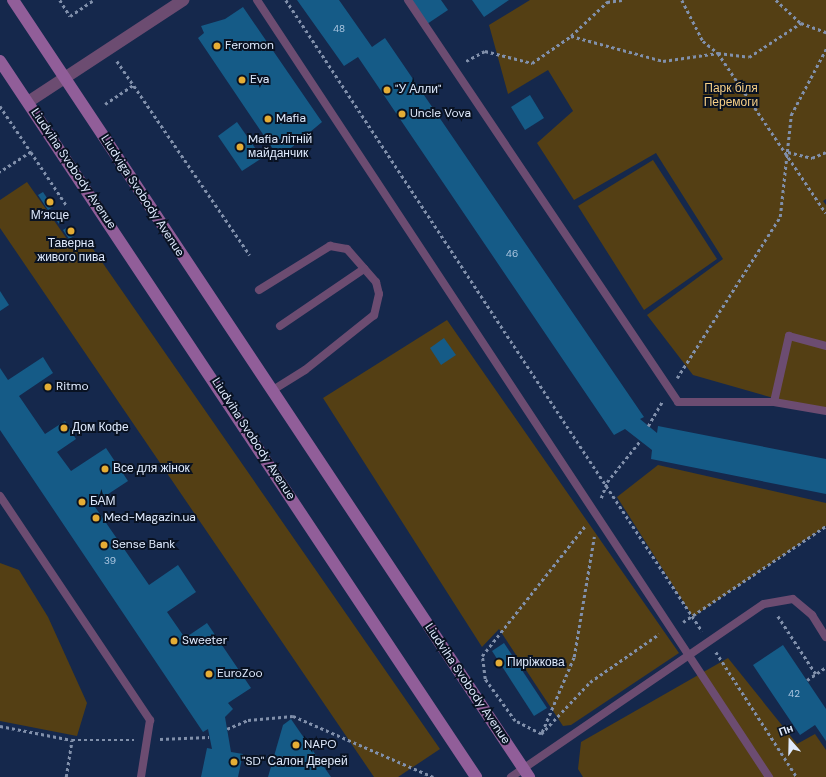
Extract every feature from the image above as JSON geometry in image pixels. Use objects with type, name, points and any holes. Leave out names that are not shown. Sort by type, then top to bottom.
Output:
[{"type":"main road","name":"Liudviga Svobody Avenue","points":[[13,0],[272,391]]},
{"type":"main road","points":[[0,61],[28,102]]},
{"type":"main road","name":"Liudviha Svobody Avenue","points":[[28,102],[476,777]]},
{"type":"main road","name":"Liudviha Svobody Avenue","points":[[272,391],[526,773]]},
{"type":"street","points":[[28,102],[183,0]]},
{"type":"lane","points":[[257,0],[769,777]]},
{"type":"lane","points":[[408,0],[669,392],[678,402],[774,402],[826,411]]},
{"type":"lane","points":[[259,290],[330,246],[347,248],[376,282],[379,294],[374,315],[306,370],[272,391]]},
{"type":"lane","points":[[280,326],[364,269]]},
{"type":"lane","points":[[774,402],[789,336],[826,346]]},
{"type":"lane","points":[[0,496],[150,720],[141,777]]},
{"type":"lane","points":[[511,777],[526,773],[764,604],[793,599],[812,615],[826,637]]},
{"type":"path","points":[[60,0],[70,16],[92,1]]},
{"type":"path","points":[[286,0],[430,221],[607,482],[797,777]]},
{"type":"path","points":[[453,68],[485,51],[532,64],[571,36],[607,2],[622,0]]},
{"type":"path","points":[[682,0],[703,41],[718,53],[788,152],[826,213]]},
{"type":"path","points":[[776,0],[801,23],[826,32]]},
{"type":"path","points":[[571,36],[663,61],[718,53],[749,57],[801,23]]},
{"type":"path","points":[[648,426],[780,217],[791,115],[826,49]]},
{"type":"path","points":[[114,56],[250,255]]},
{"type":"path","points":[[105,104],[133,85]]},
{"type":"path","points":[[0,106],[67,206]]},
{"type":"path","points":[[0,172],[32,152]]},
{"type":"path","points":[[788,152],[812,158],[826,152]]},
{"type":"path","points":[[595,514],[594,537],[574,656],[541,734],[515,721],[485,679],[482,656],[595,514],[607,482],[640,441]]},
{"type":"path","points":[[774,610],[816,674]]},
{"type":"path","points":[[715,650],[721,646]]},
{"type":"path","points":[[807,680],[826,667]]},
{"type":"path","points":[[227,729],[248,720],[292,716],[433,777]]},
{"type":"path","points":[[0,726],[72,740],[210,737]]},
{"type":"path","points":[[66,777],[72,740]]},
{"type":"green space","name":"Парк біля Перемоги","points":[[530,0],[826,0],[826,199],[823,201],[826,205],[826,413],[693,375],[647,315],[723,259],[656,153],[574,200],[537,143],[573,111],[548,70],[508,94],[489,25]]},
{"type":"green space","points":[[653,160],[717,259],[644,310],[578,206]]},
{"type":"green space","points":[[27,182],[74,249],[93,249],[440,749],[398,777],[374,777],[0,228],[0,200]]},
{"type":"green space","points":[[447,320],[679,653],[571,725],[563,726],[499,629],[482,647],[323,398]]},
{"type":"green space","points":[[658,465],[826,503],[826,526],[693,617],[617,497]]},
{"type":"green space","points":[[0,563],[19,570],[48,617],[87,703],[77,736],[0,721]]},
{"type":"green space","points":[[728,658],[797,744],[815,734],[826,750],[826,777],[583,777],[578,769],[581,742]]},
{"type":"building","points":[[297,0],[339,0],[372,47],[385,38],[644,417],[640,419],[657,433],[658,426],[826,459],[826,494],[651,459],[652,450],[625,429],[614,435],[358,57],[344,66]]},
{"type":"building","points":[[410,0],[441,0],[448,10],[427,24]]},
{"type":"building","points":[[472,0],[509,0],[484,17]]},
{"type":"building","points":[[243,7],[322,122],[279,158],[198,38],[204,33],[201,26],[225,19]]},
{"type":"building","points":[[530,95],[544,118],[525,130],[511,107]]},
{"type":"building","name":"Mafia літній майданчик","points":[[237,122],[262,158],[242,171],[218,136]]},
{"type":"building","points":[[43,192],[53,207],[48,210],[38,195]]},
{"type":"building","points":[[59,213],[64,220],[59,224],[54,217]]},
{"type":"building","points":[[68,227],[74,236],[69,239],[63,230]]},
{"type":"building","points":[[0,291],[9,305],[0,311]]},
{"type":"building","points":[[444,338],[456,355],[441,365],[430,348]]},
{"type":"building","points":[[43,357],[53,373],[19,396],[45,434],[65,421],[76,439],[57,452],[71,471],[106,448],[128,481],[93,504],[149,585],[178,565],[196,592],[167,612],[185,638],[207,623],[251,688],[228,703],[233,709],[225,717],[231,752],[243,754],[238,777],[201,777],[207,748],[212,749],[208,729],[203,732],[0,430],[0,368],[8,380]]},
{"type":"building","points":[[504,643],[547,708],[534,716],[492,651]]},
{"type":"building","points":[[783,645],[826,709],[826,741],[815,725],[800,735],[753,665]]},
{"type":"building","points":[[291,719],[331,777],[268,777],[283,725]]},
{"type":"place","name":"Feromon","points":[[217,46]]},
{"type":"place","name":"Eva","points":[[242,80]]},
{"type":"place","name":"\"У Алли\"","points":[[387,90]]},
{"type":"place","name":"Uncle Vova","points":[[402,114]]},
{"type":"place","name":"Mafia","points":[[268,119]]},
{"type":"place","name":"Mafia літній майданчик","points":[[240,147]]},
{"type":"place","name":"М’ясце","points":[[50,202]]},
{"type":"place","name":"Таверна живого пива","points":[[71,231]]},
{"type":"place","name":"Ritmo","points":[[48,387]]},
{"type":"place","name":"Дом Кофе","points":[[64,428]]},
{"type":"place","name":"Все для жінок","points":[[105,469]]},
{"type":"place","name":"БАМ","points":[[82,502]]},
{"type":"place","name":"Med-Magazin.ua","points":[[96,518]]},
{"type":"place","name":"Sense Bank","points":[[104,545]]},
{"type":"place","name":"Sweeter","points":[[174,641]]},
{"type":"place","name":"Пиріжкова","points":[[499,663]]},
{"type":"place","name":"EuroZoo","points":[[209,674]]},
{"type":"place","name":"NAPO","points":[[296,745]]},
{"type":"place","name":"\"SD\" Салон Дверей","points":[[234,762]]}]
